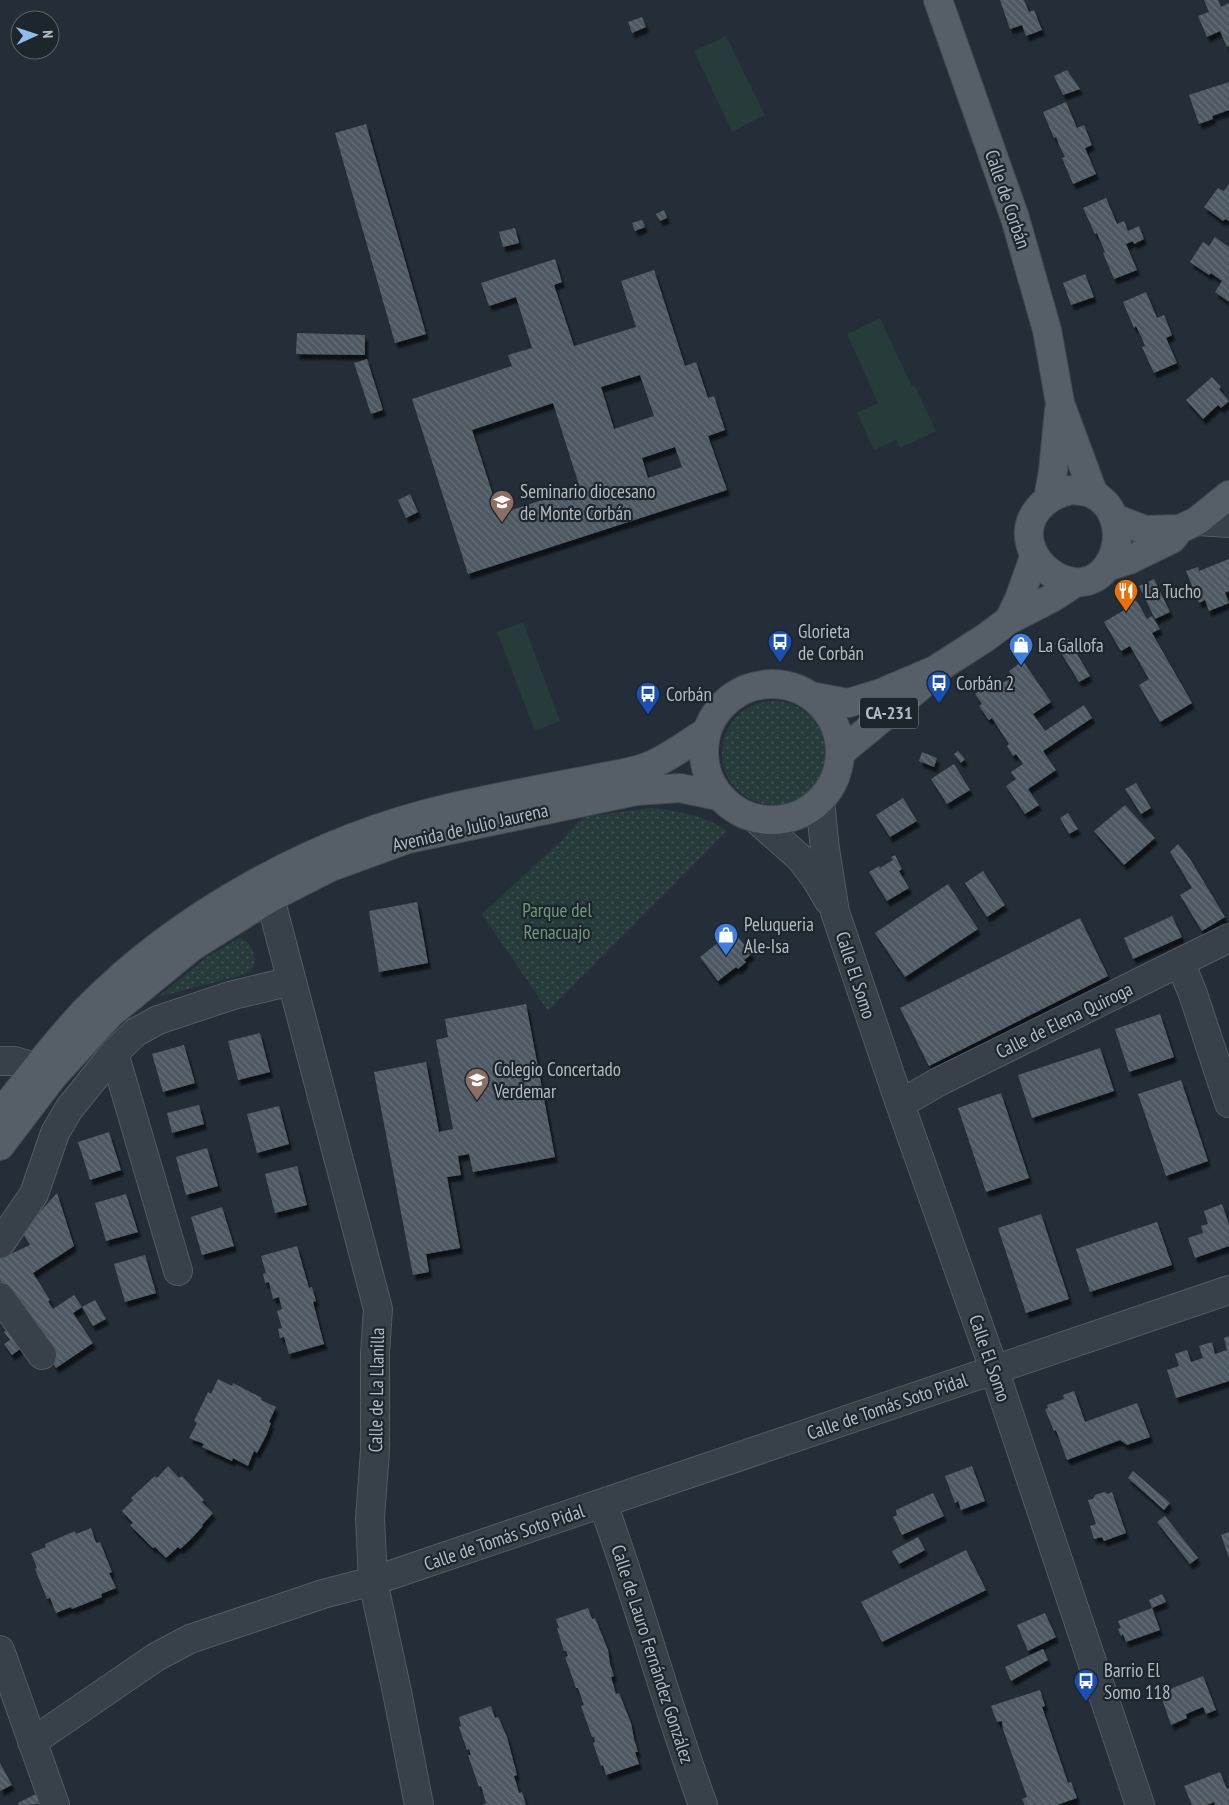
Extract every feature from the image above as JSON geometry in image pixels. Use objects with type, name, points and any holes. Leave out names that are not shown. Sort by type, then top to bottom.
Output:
[{"type":"main road","name":"Calle de Corbán","points":[[938,0],[1030,265],[1047,330],[1060,403],[1094,495]]},
{"type":"main road","name":"Calle de Corbán","points":[[1048,499],[1060,403]]},
{"type":"main road","points":[[1048,499],[1059,492],[1071,490],[1083,491],[1094,495]]},
{"type":"main road","name":"CA-231","points":[[1094,495],[1107,506],[1114,518]]},
{"type":"main road","points":[[1107,567],[1129,560],[1172,539],[1229,495]]},
{"type":"main road","name":"CA-231","points":[[1008,620],[1019,599],[1034,556],[1030,541],[1033,516],[1048,499]]},
{"type":"main road","points":[[1114,518],[1145,530],[1188,525]]},
{"type":"main road","points":[[1107,567],[1115,552],[1118,535],[1114,518]]},
{"type":"main road","points":[[1034,556],[1046,571],[1060,579],[1075,583]]},
{"type":"main road","name":"CA-231","points":[[816,698],[848,703],[881,693],[935,670],[978,643],[1008,620],[1052,598],[1075,583],[1088,581],[1107,567]]},
{"type":"main road","name":"CA-231","points":[[840,752],[921,686],[935,670]]},
{"type":"main road","points":[[763,684],[781,684],[797,688],[816,698],[825,708],[836,729],[840,752],[838,770],[831,787],[820,801],[801,814],[779,820],[756,819],[735,810],[718,796],[707,776],[703,755],[706,732],[712,717],[723,703],[736,693],[752,686],[763,684]]},
{"type":"main road","name":"Avenida de Julio Jaurena","points":[[0,1114],[35,1067],[88,1008],[181,929],[254,884],[306,857],[376,830],[444,809],[648,767],[706,732]]},
{"type":"main road","name":"Avenida de Julio Jaurena","points":[[0,1146],[54,1075],[110,1014],[193,946],[270,898],[331,867],[408,839],[443,830],[636,791],[680,788],[718,796]]},
{"type":"street","points":[[1188,525],[1229,523]]},
{"type":"street","name":"Calle El Somo","points":[[820,801],[835,912],[900,1104],[994,1369],[1140,1805]]},
{"type":"street","name":"Calle El Somo","points":[[756,819],[800,858],[816,879],[835,912]]},
{"type":"street","name":"Calle de La Llanilla","points":[[270,898],[378,1309],[375,1451],[370,1518],[373,1582],[419,1805]]},
{"type":"street","name":"Calle de Elena Quiroga","points":[[900,1104],[940,1081],[1229,938]]},
{"type":"street","points":[[1180,962],[1193,994],[1229,1103]]},
{"type":"street","points":[[0,1244],[34,1194],[55,1133],[69,1108],[114,1053],[136,1032],[158,1020],[233,994],[292,981]]},
{"type":"street","points":[[114,1053],[178,1271]]},
{"type":"street","points":[[0,1061],[15,1062],[35,1067]]},
{"type":"street","name":"Calle de Tomás Soto Pidal","points":[[32,1742],[156,1657],[190,1639],[322,1594],[373,1582],[1229,1290]]},
{"type":"street","points":[[0,1297],[42,1356]]},
{"type":"street","name":"Calle de Lauro Fernández González","points":[[603,1504],[703,1805]]},
{"type":"street","points":[[0,1650],[55,1805]]},
{"type":"green space","points":[[726,36],[765,115],[732,132],[694,51]]},
{"type":"green space","points":[[880,318],[912,387],[915,386],[936,431],[900,448],[896,440],[874,450],[857,413],[878,403],[847,334]]},
{"type":"green space","points":[[523,622],[560,721],[535,731],[497,632]]},
{"type":"green space","name":"Glorieta de Corbán","points":[[774,701],[794,705],[803,709],[811,716],[818,724],[822,733],[826,753],[822,773],[818,782],[811,790],[803,797],[794,801],[774,805],[754,801],[745,797],[737,790],[730,782],[726,773],[722,753],[726,733],[730,724],[737,716],[745,709],[754,705]]},
{"type":"green space","name":"Parque del Renacuajo","points":[[651,808],[700,817],[727,831],[548,1011],[482,914],[560,842],[583,817]]},
{"type":"green space","points":[[240,938],[247,942],[254,955],[255,964],[250,971],[239,976],[158,997],[208,956]]},
{"type":"building","points":[[1000,0],[1024,0],[1029,12],[1034,10],[1042,30],[1026,36],[1022,25],[1010,29]]},
{"type":"building","points":[[1204,0],[1218,0],[1221,7],[1229,3],[1229,46],[1227,47],[1220,31],[1207,37],[1198,16],[1209,12]]},
{"type":"building","points":[[642,17],[646,27],[632,33],[628,22]]},
{"type":"building","points":[[1067,70],[1080,89],[1063,95],[1054,76]]},
{"type":"building","points":[[1229,82],[1229,110],[1212,116],[1213,119],[1199,124],[1189,95]]},
{"type":"building","points":[[1066,102],[1077,128],[1084,125],[1092,145],[1085,148],[1096,174],[1073,184],[1062,158],[1065,157],[1056,137],[1054,138],[1043,112]]},
{"type":"building","points":[[366,124],[426,334],[395,343],[335,133]]},
{"type":"building","points":[[1229,184],[1229,221],[1225,219],[1223,221],[1204,207],[1218,188],[1224,191]]},
{"type":"building","points":[[1106,198],[1117,224],[1124,221],[1128,231],[1139,226],[1144,239],[1134,244],[1133,241],[1126,244],[1137,270],[1114,279],[1097,233],[1095,234],[1083,208]]},
{"type":"building","points":[[664,210],[667,218],[660,221],[656,214]]},
{"type":"building","points":[[642,220],[645,227],[635,231],[632,223]]},
{"type":"building","points":[[515,228],[519,243],[503,247],[499,232]]},
{"type":"building","points":[[1215,237],[1229,247],[1229,302],[1215,292],[1222,281],[1190,262],[1203,242],[1209,246]]},
{"type":"building","name":"Seminario diocesano de Monte Corbán","points":[[555,259],[562,282],[554,285],[574,346],[636,327],[621,281],[654,270],[685,366],[696,362],[708,398],[714,396],[725,430],[708,436],[727,490],[468,574],[412,399],[512,366],[508,355],[532,348],[516,297],[489,306],[481,283]],"holes":[[[640,375],[654,416],[614,429],[601,387]],[[553,403],[580,488],[499,514],[472,430]],[[675,447],[682,467],[648,478],[642,458]]]},
{"type":"building","points":[[1085,274],[1094,297],[1071,305],[1063,283]]},
{"type":"building","points":[[1146,292],[1157,318],[1164,315],[1172,335],[1166,338],[1177,363],[1154,373],[1142,347],[1145,346],[1141,336],[1136,326],[1134,328],[1123,302]]},
{"type":"building","points":[[297,333],[365,335],[365,355],[296,354]]},
{"type":"building","points":[[367,359],[383,410],[371,414],[354,363]]},
{"type":"building","points":[[1212,377],[1221,387],[1219,389],[1229,401],[1221,408],[1218,405],[1203,419],[1186,400]]},
{"type":"building","points":[[410,494],[418,512],[406,518],[398,500]]},
{"type":"building","points":[[1229,559],[1229,591],[1225,593],[1229,603],[1209,611],[1205,600],[1199,603],[1186,571],[1198,567],[1199,571]]},
{"type":"building","points":[[1154,579],[1170,612],[1155,619],[1139,586]]},
{"type":"building","points":[[1135,600],[1147,619],[1152,616],[1160,629],[1152,633],[1192,703],[1160,722],[1139,685],[1149,679],[1130,646],[1121,651],[1104,622],[1126,609],[1124,607]]},
{"type":"building","points":[[1067,637],[1090,676],[1079,682],[1055,643]]},
{"type":"building","points":[[1023,661],[1051,702],[1033,714],[1045,731],[1084,705],[1092,718],[1043,751],[1056,770],[1028,789],[1039,805],[1025,814],[1006,786],[1016,779],[1011,772],[1023,764],[1016,754],[1013,756],[1007,746],[1009,744],[992,718],[989,720],[979,706],[982,704],[975,694],[989,685],[992,690],[1013,676],[1009,671]]},
{"type":"building","points":[[958,751],[965,759],[961,763],[954,754]]},
{"type":"building","points":[[922,752],[937,758],[934,767],[919,761]]},
{"type":"building","points":[[954,764],[970,790],[947,804],[931,779]]},
{"type":"building","points":[[1136,783],[1151,808],[1141,814],[1125,789]]},
{"type":"building","points":[[903,798],[917,821],[890,837],[876,815]]},
{"type":"building","points":[[1125,805],[1155,838],[1124,865],[1094,831]]},
{"type":"building","points":[[1068,813],[1078,829],[1069,834],[1060,818]]},
{"type":"building","points":[[1178,844],[1190,859],[1225,917],[1202,931],[1180,895],[1192,888],[1170,852]]},
{"type":"building","points":[[895,855],[902,869],[899,871],[909,888],[887,901],[869,872],[893,860],[891,857]]},
{"type":"building","points":[[983,871],[1005,905],[987,917],[965,883]]},
{"type":"building","points":[[948,884],[978,929],[905,977],[875,933]]},
{"type":"building","points":[[417,902],[428,963],[379,972],[369,911]]},
{"type":"building","points":[[1172,916],[1182,937],[1133,959],[1124,938]]},
{"type":"building","points":[[1080,918],[1108,976],[929,1066],[900,1008]]},
{"type":"building","name":"Peluqueria Ale-Isa","points":[[733,931],[752,954],[744,960],[746,962],[738,969],[736,967],[718,981],[700,957]]},
{"type":"building","points":[[526,1004],[555,1157],[473,1172],[469,1154],[458,1156],[461,1175],[447,1177],[460,1248],[426,1254],[429,1272],[413,1275],[374,1072],[426,1062],[439,1132],[453,1129],[436,1040],[448,1037],[445,1019]]},
{"type":"building","points":[[1160,1014],[1174,1057],[1129,1072],[1115,1029]]},
{"type":"building","points":[[260,1033],[270,1072],[238,1080],[228,1041]]},
{"type":"building","points":[[184,1045],[195,1083],[163,1092],[152,1054]]},
{"type":"building","points":[[1100,1048],[1114,1091],[1032,1118],[1018,1075]]},
{"type":"building","points":[[1181,1080],[1208,1161],[1166,1176],[1138,1094]]},
{"type":"building","points":[[1001,1093],[1029,1178],[986,1192],[958,1108]]},
{"type":"building","points":[[199,1105],[204,1124],[172,1133],[167,1113]]},
{"type":"building","points":[[279,1106],[289,1144],[257,1153],[247,1114]]},
{"type":"building","points":[[109,1132],[121,1170],[90,1180],[78,1142]]},
{"type":"building","points":[[207,1148],[218,1186],[186,1195],[176,1157]]},
{"type":"building","points":[[297,1166],[307,1205],[275,1213],[265,1174]]},
{"type":"building","points":[[57,1193],[74,1246],[33,1273],[50,1300],[48,1301],[53,1309],[74,1295],[82,1307],[73,1313],[93,1343],[56,1368],[0,1280],[0,1259],[30,1245],[22,1232]]},
{"type":"building","points":[[126,1194],[138,1232],[106,1241],[95,1203]]},
{"type":"building","points":[[1222,1204],[1229,1224],[1229,1246],[1195,1258],[1188,1238],[1203,1233],[1201,1226],[1208,1224],[1204,1211]]},
{"type":"building","points":[[222,1207],[234,1246],[202,1255],[191,1217]]},
{"type":"building","points":[[1041,1214],[1069,1299],[1026,1313],[998,1228]]},
{"type":"building","points":[[1157,1222],[1172,1265],[1090,1292],[1076,1249]]},
{"type":"building","points":[[297,1246],[309,1288],[312,1287],[316,1301],[313,1302],[324,1344],[289,1354],[284,1337],[280,1338],[278,1329],[282,1328],[277,1311],[282,1309],[279,1297],[273,1299],[269,1282],[265,1283],[263,1274],[266,1273],[261,1256]]},
{"type":"building","points":[[145,1255],[156,1293],[125,1302],[114,1264]]},
{"type":"building","points":[[95,1300],[106,1319],[93,1326],[82,1307]]},
{"type":"building","points":[[13,1325],[27,1344],[12,1355],[4,1344],[10,1340],[4,1332]]},
{"type":"building","points":[[1229,1336],[1229,1381],[1176,1398],[1167,1370],[1179,1366],[1175,1354],[1187,1350],[1191,1362],[1203,1358],[1199,1346],[1212,1342],[1215,1354],[1227,1350],[1224,1338]]},
{"type":"building","points":[[218,1379],[232,1386],[233,1383],[276,1407],[269,1422],[271,1423],[267,1434],[257,1453],[254,1451],[248,1466],[233,1458],[232,1461],[202,1447],[204,1444],[189,1438],[197,1423],[194,1421],[208,1392],[211,1394]]},
{"type":"building","points":[[1074,1391],[1085,1422],[1137,1403],[1150,1437],[1127,1445],[1120,1440],[1067,1460],[1056,1430],[1054,1431],[1045,1409],[1048,1408],[1047,1405],[1064,1399],[1063,1395]]},
{"type":"building","points":[[168,1466],[179,1478],[182,1476],[213,1513],[189,1541],[180,1549],[178,1547],[166,1558],[130,1525],[133,1523],[122,1511],[133,1500],[131,1498],[155,1476],[157,1478]]},
{"type":"building","points":[[972,1466],[985,1501],[961,1510],[958,1501],[955,1503],[945,1476]]},
{"type":"building","points":[[1133,1471],[1170,1503],[1164,1510],[1128,1478]]},
{"type":"building","points":[[1104,1492],[1108,1494],[1112,1492],[1126,1533],[1104,1541],[1102,1537],[1094,1539],[1090,1526],[1096,1524],[1088,1500]]},
{"type":"building","points":[[933,1493],[944,1516],[902,1535],[893,1517],[897,1515],[896,1510]]},
{"type":"building","points":[[1165,1516],[1198,1558],[1190,1564],[1157,1522]]},
{"type":"building","points":[[91,1528],[96,1543],[100,1542],[112,1572],[109,1573],[116,1588],[101,1594],[102,1597],[56,1613],[50,1598],[47,1599],[31,1553],[46,1547],[45,1544],[75,1531],[76,1534]]},
{"type":"building","points":[[1229,1532],[1229,1558],[1221,1535]]},
{"type":"building","points":[[918,1537],[925,1550],[899,1564],[892,1551]]},
{"type":"building","points":[[966,1550],[986,1590],[882,1642],[861,1602]]},
{"type":"building","points":[[1162,1594],[1166,1602],[1152,1608],[1149,1600]]},
{"type":"building","points":[[588,1608],[592,1619],[595,1618],[608,1650],[614,1676],[611,1677],[616,1694],[619,1693],[631,1723],[638,1752],[635,1752],[639,1764],[606,1775],[593,1743],[595,1742],[594,1737],[592,1737],[581,1706],[584,1705],[565,1657],[568,1656],[566,1651],[564,1651],[556,1619]]},
{"type":"building","points":[[1152,1608],[1160,1630],[1126,1642],[1123,1634],[1121,1636],[1118,1629],[1121,1628],[1118,1621]]},
{"type":"building","points":[[1045,1613],[1056,1637],[1028,1651],[1017,1625]]},
{"type":"building","points":[[1043,1649],[1048,1660],[1011,1681],[1005,1667]]},
{"type":"building","points":[[1203,1676],[1216,1710],[1206,1714],[1203,1707],[1186,1714],[1187,1718],[1171,1725],[1160,1693]]},
{"type":"building","points":[[1040,1690],[1045,1706],[1042,1707],[1068,1783],[1071,1782],[1077,1798],[1057,1805],[1025,1805],[1022,1799],[1027,1797],[1003,1729],[1002,1721],[997,1722],[991,1706]]},
{"type":"building","points":[[491,1706],[495,1718],[498,1717],[507,1737],[517,1775],[514,1776],[519,1793],[522,1792],[526,1805],[483,1805],[486,1803],[468,1755],[471,1755],[469,1749],[467,1750],[459,1727],[461,1726],[459,1717]]},
{"type":"building","points":[[0,1763],[12,1785],[0,1791]]},
{"type":"building","points":[[1220,1772],[1227,1789],[1229,1788],[1229,1805],[1215,1805],[1214,1802],[1207,1805],[1192,1805],[1184,1786]]},
{"type":"building","points":[[38,1793],[41,1804],[19,1805],[18,1803]]},
{"type":"place","name":"Seminario diocesano de Monte Corbán","points":[[502,523]]},
{"type":"place","name":"La Tucho","points":[[1126,612]]},
{"type":"place","name":"Glorieta de Corbán","points":[[780,663]]},
{"type":"place","name":"La Gallofa","points":[[1021,666]]},
{"type":"place","name":"Corbán 2","points":[[939,704]]},
{"type":"place","name":"Corbán","points":[[648,715]]},
{"type":"place","name":"Peluqueria Ale-Isa","points":[[726,956]]},
{"type":"place","name":"Colegio Concertado Verdemar","points":[[477,1101]]},
{"type":"place","name":"Barrio El Somo 118","points":[[1086,1702]]}]
